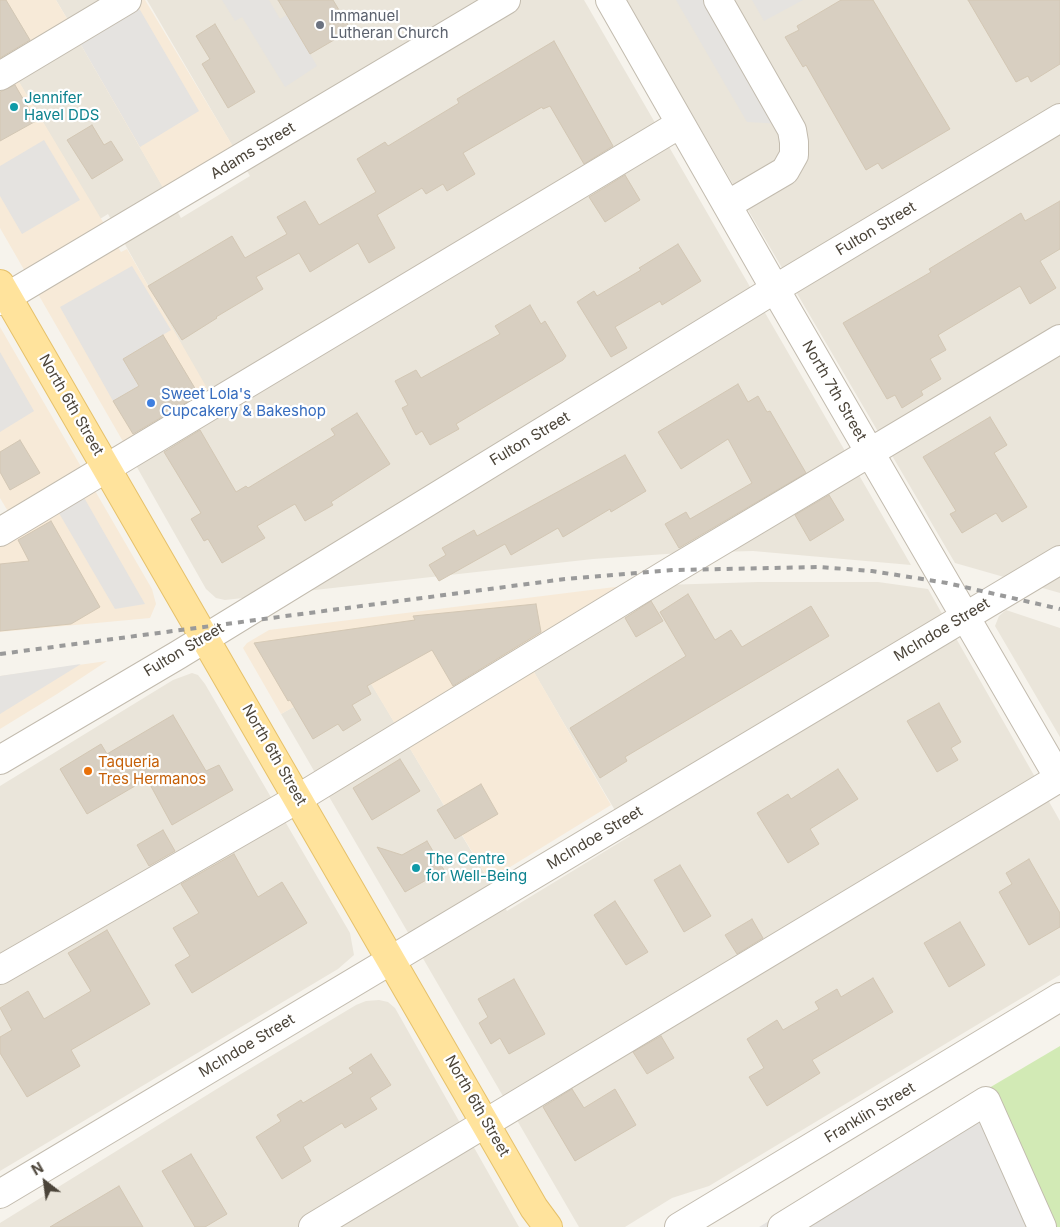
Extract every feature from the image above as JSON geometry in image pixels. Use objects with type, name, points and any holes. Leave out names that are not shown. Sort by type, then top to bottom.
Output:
[{"type":"main road","name":"North 6th Street","points":[[3,294],[108,469],[534,1208],[548,1227]]},
{"type":"street","points":[[0,76],[127,0]]},
{"type":"street","name":"Adams Street","points":[[3,294],[506,0]]},
{"type":"street","name":"North 7th Street","points":[[610,0],[775,289],[1060,779]]},
{"type":"street","points":[[718,0],[792,130],[794,142],[794,155],[785,171],[727,205]]},
{"type":"street","name":"Fulton Street","points":[[0,760],[206,638],[775,289],[1060,118]]},
{"type":"street","points":[[0,532],[108,469],[680,124]]},
{"type":"street","points":[[0,970],[299,798],[673,570],[1060,339]]},
{"type":"street","name":"McIndoe Street","points":[[0,1194],[1060,560]]},
{"type":"street","points":[[313,1227],[1060,779]]},
{"type":"street","name":"Franklin Street","points":[[679,1227],[1060,997]]},
{"type":"street","points":[[782,1227],[986,1100],[1042,1227]]},
{"type":"shaded area","points":[[0,0],[56,0],[69,22],[6,60],[121,252],[127,249],[211,395],[125,445],[0,228]]},
{"type":"shaded area","points":[[56,0],[107,0],[69,22]]},
{"type":"shaded area","points":[[127,0],[145,0],[240,158],[170,200],[77,38]]},
{"type":"shaded area","points":[[147,0],[584,0],[911,565],[753,551],[681,553],[593,559],[225,600],[216,598],[206,589],[134,462],[219,412],[108,214],[100,219],[14,74],[77,38],[181,218],[250,176]]},
{"type":"shaded area","points":[[222,0],[269,0],[280,19],[287,15],[317,66],[285,87],[242,17],[235,21]]},
{"type":"shaded area","points":[[625,0],[1060,0],[1060,593],[955,563]]},
{"type":"shaded area","points":[[676,0],[732,0],[800,125],[747,122]]},
{"type":"shaded area","points":[[752,0],[803,0],[764,21]]},
{"type":"shaded area","points":[[136,3],[199,111],[140,147],[77,38]]},
{"type":"shaded area","points":[[44,140],[80,200],[22,234],[0,196],[0,166]]},
{"type":"shaded area","points":[[132,266],[171,330],[123,359],[139,386],[113,401],[60,307]]},
{"type":"shaded area","points":[[0,327],[152,589],[156,604],[150,618],[0,632],[0,537],[12,518],[0,498]]},
{"type":"shaded area","points":[[0,352],[34,411],[0,432]]},
{"type":"shaded area","points":[[82,494],[145,604],[115,609],[56,508]]},
{"type":"shaded area","points":[[758,582],[878,582],[928,589],[1060,821],[1060,975],[709,1186],[672,1198],[625,1227],[579,1227],[281,714],[362,668],[507,911],[630,836],[532,669],[664,585]]},
{"type":"shaded area","points":[[631,585],[522,651],[611,805],[489,880],[362,669],[281,714],[243,648],[247,643],[269,630]]},
{"type":"shaded area","points":[[1006,610],[1060,628],[1060,737],[995,626],[999,616]]},
{"type":"shaded area","points":[[107,661],[57,694],[0,729],[0,676]]},
{"type":"shaded area","points":[[81,664],[0,714],[0,676]]},
{"type":"shaded area","points":[[192,673],[198,675],[205,684],[350,933],[354,955],[338,969],[0,1171],[0,786],[173,680]]},
{"type":"shaded area","points":[[379,1000],[388,1002],[395,1008],[519,1227],[0,1227],[0,1223],[356,1005],[366,1001]]},
{"type":"shaded area","points":[[989,1088],[1054,1227],[759,1227]]},
{"type":"green space","points":[[1060,1046],[1060,1227],[1054,1227],[989,1088]]},
{"type":"building","points":[[0,0],[6,0],[30,40],[0,58]]},
{"type":"building","name":"Immanuel Lutheran Church","points":[[278,0],[333,0],[351,30],[310,54]]},
{"type":"building","points":[[841,0],[873,0],[950,129],[882,169],[878,163],[866,170],[806,65],[803,67],[785,37],[799,30],[797,26]]},
{"type":"building","points":[[968,0],[1060,0],[1060,64],[1031,82],[1028,76],[1016,82]]},
{"type":"building","points":[[215,24],[255,92],[228,108],[202,64],[210,59],[196,36]]},
{"type":"building","points":[[554,41],[613,146],[584,164],[550,106],[543,109],[542,107],[463,153],[475,174],[447,191],[443,184],[426,194],[422,188],[377,215],[395,248],[369,263],[358,243],[310,272],[299,253],[256,277],[263,289],[182,340],[148,286],[232,236],[245,258],[287,234],[277,217],[305,201],[319,225],[376,192],[357,159],[385,142],[388,146],[459,103],[457,99]]},
{"type":"building","name":"Jennifer Havel DDS","points":[[15,85],[36,121],[0,141],[0,92]]},
{"type":"building","points":[[92,125],[104,145],[111,141],[123,160],[92,179],[67,140]]},
{"type":"building","points":[[625,175],[640,200],[605,222],[589,197]]},
{"type":"building","points":[[1060,201],[1060,249],[1040,261],[1056,288],[1030,304],[1020,286],[938,335],[946,350],[930,359],[941,379],[921,391],[923,395],[902,408],[895,395],[887,399],[843,323],[931,272],[929,269],[1021,213],[1025,221]]},
{"type":"building","points":[[678,244],[701,281],[662,305],[660,301],[615,327],[627,348],[611,357],[577,302],[594,291],[597,296],[641,270],[639,268]]},
{"type":"building","points":[[530,305],[541,324],[545,321],[566,356],[563,360],[456,424],[459,429],[430,445],[422,431],[416,435],[402,408],[408,405],[395,381],[416,370],[421,378],[500,334],[495,326]]},
{"type":"building","points":[[163,335],[199,395],[133,434],[113,401],[139,386],[123,359]]},
{"type":"building","points":[[738,384],[748,402],[758,396],[767,412],[770,411],[806,473],[679,548],[665,524],[686,512],[690,519],[752,483],[728,439],[681,469],[658,432]]},
{"type":"building","points":[[357,413],[390,464],[331,502],[333,505],[305,521],[295,504],[257,526],[265,538],[222,563],[208,539],[204,541],[191,519],[201,513],[164,452],[200,430],[236,492],[246,486],[248,488],[335,435],[331,429]]},
{"type":"building","points":[[990,417],[1007,445],[994,453],[1027,507],[1002,522],[996,513],[962,533],[950,514],[956,511],[923,457]]},
{"type":"building","points":[[20,440],[40,473],[10,490],[0,472],[0,452]]},
{"type":"building","points":[[625,455],[646,491],[611,512],[610,509],[563,537],[558,528],[511,555],[505,544],[439,581],[429,565],[446,555],[442,548],[474,530],[477,536]]},
{"type":"building","points":[[829,495],[844,520],[810,541],[795,515]]},
{"type":"building","points":[[51,521],[100,607],[71,624],[0,631],[0,564],[29,561],[18,540]]},
{"type":"building","points":[[688,594],[715,640],[731,630],[742,647],[811,606],[829,636],[625,757],[627,761],[600,778],[570,728],[686,656],[660,612]]},
{"type":"building","points":[[651,601],[663,621],[636,637],[625,618]]},
{"type":"building","points":[[536,604],[541,632],[453,686],[432,650],[367,686],[371,694],[352,705],[361,720],[343,731],[338,724],[313,739],[254,643],[415,620],[413,616]]},
{"type":"building","points":[[939,703],[961,742],[951,748],[958,760],[937,772],[907,721]]},
{"type":"building","points":[[173,715],[206,771],[219,765],[233,790],[172,825],[147,779],[87,814],[60,769],[101,744],[107,754]]},
{"type":"building","points":[[400,759],[420,791],[372,820],[353,788]]},
{"type":"building","points":[[838,769],[858,799],[810,829],[819,844],[788,863],[757,813],[788,794],[791,799]]},
{"type":"building","points":[[481,784],[498,814],[455,839],[437,810]]},
{"type":"building","points":[[163,830],[175,851],[149,866],[137,845]]},
{"type":"building","name":"The Centre for Well-Being","points":[[427,841],[444,870],[405,892],[377,847],[402,855]]},
{"type":"building","points":[[234,854],[258,897],[282,882],[307,923],[192,993],[175,965],[190,956],[173,928],[199,913],[181,884]]},
{"type":"building","points":[[1029,859],[1060,913],[1060,927],[1029,945],[999,892],[1012,884],[1006,873]]},
{"type":"building","points":[[680,865],[711,916],[684,932],[654,880]]},
{"type":"building","points":[[615,901],[648,952],[626,965],[594,915]]},
{"type":"building","points":[[752,919],[763,938],[737,954],[725,935]]},
{"type":"building","points":[[960,922],[985,965],[949,987],[924,943]]},
{"type":"building","points":[[107,930],[150,1004],[71,1050],[80,1066],[27,1097],[0,1053],[0,1037],[12,1030],[0,1008],[28,991],[44,1019],[91,991],[68,953]]},
{"type":"building","points":[[873,978],[893,1012],[812,1060],[820,1073],[767,1106],[749,1077],[764,1068],[747,1039],[777,1020],[783,1030],[819,1009],[815,1002],[837,989],[841,997]]},
{"type":"building","points":[[514,979],[545,1034],[509,1054],[500,1038],[491,1044],[479,1023],[488,1017],[478,999]]},
{"type":"building","points":[[661,1036],[674,1058],[647,1074],[633,1052]]},
{"type":"building","points":[[371,1054],[391,1085],[370,1098],[377,1109],[345,1128],[342,1123],[303,1147],[311,1161],[282,1179],[256,1137],[281,1121],[277,1115],[301,1100],[303,1103],[353,1073],[349,1068]]},
{"type":"building","points":[[572,1089],[584,1108],[615,1089],[636,1125],[575,1161],[543,1107]]},
{"type":"building","points":[[191,1154],[227,1214],[205,1227],[195,1227],[162,1171]]},
{"type":"building","points":[[119,1186],[143,1227],[50,1227]]},
{"type":"railway","points":[[0,654],[565,579],[673,570],[819,567],[872,571],[947,583],[1060,609]]},
{"type":"place","name":"Immanuel Lutheran Church","points":[[320,25]]},
{"type":"place","name":"Jennifer Havel DDS","points":[[14,107]]},
{"type":"place","name":"Sweet Lola's Cupcakery & Bakeshop","points":[[151,403]]},
{"type":"place","name":"Taqueria Tres Hermanos","points":[[88,771]]},
{"type":"place","name":"The Centre for Well-Being","points":[[416,868]]}]
